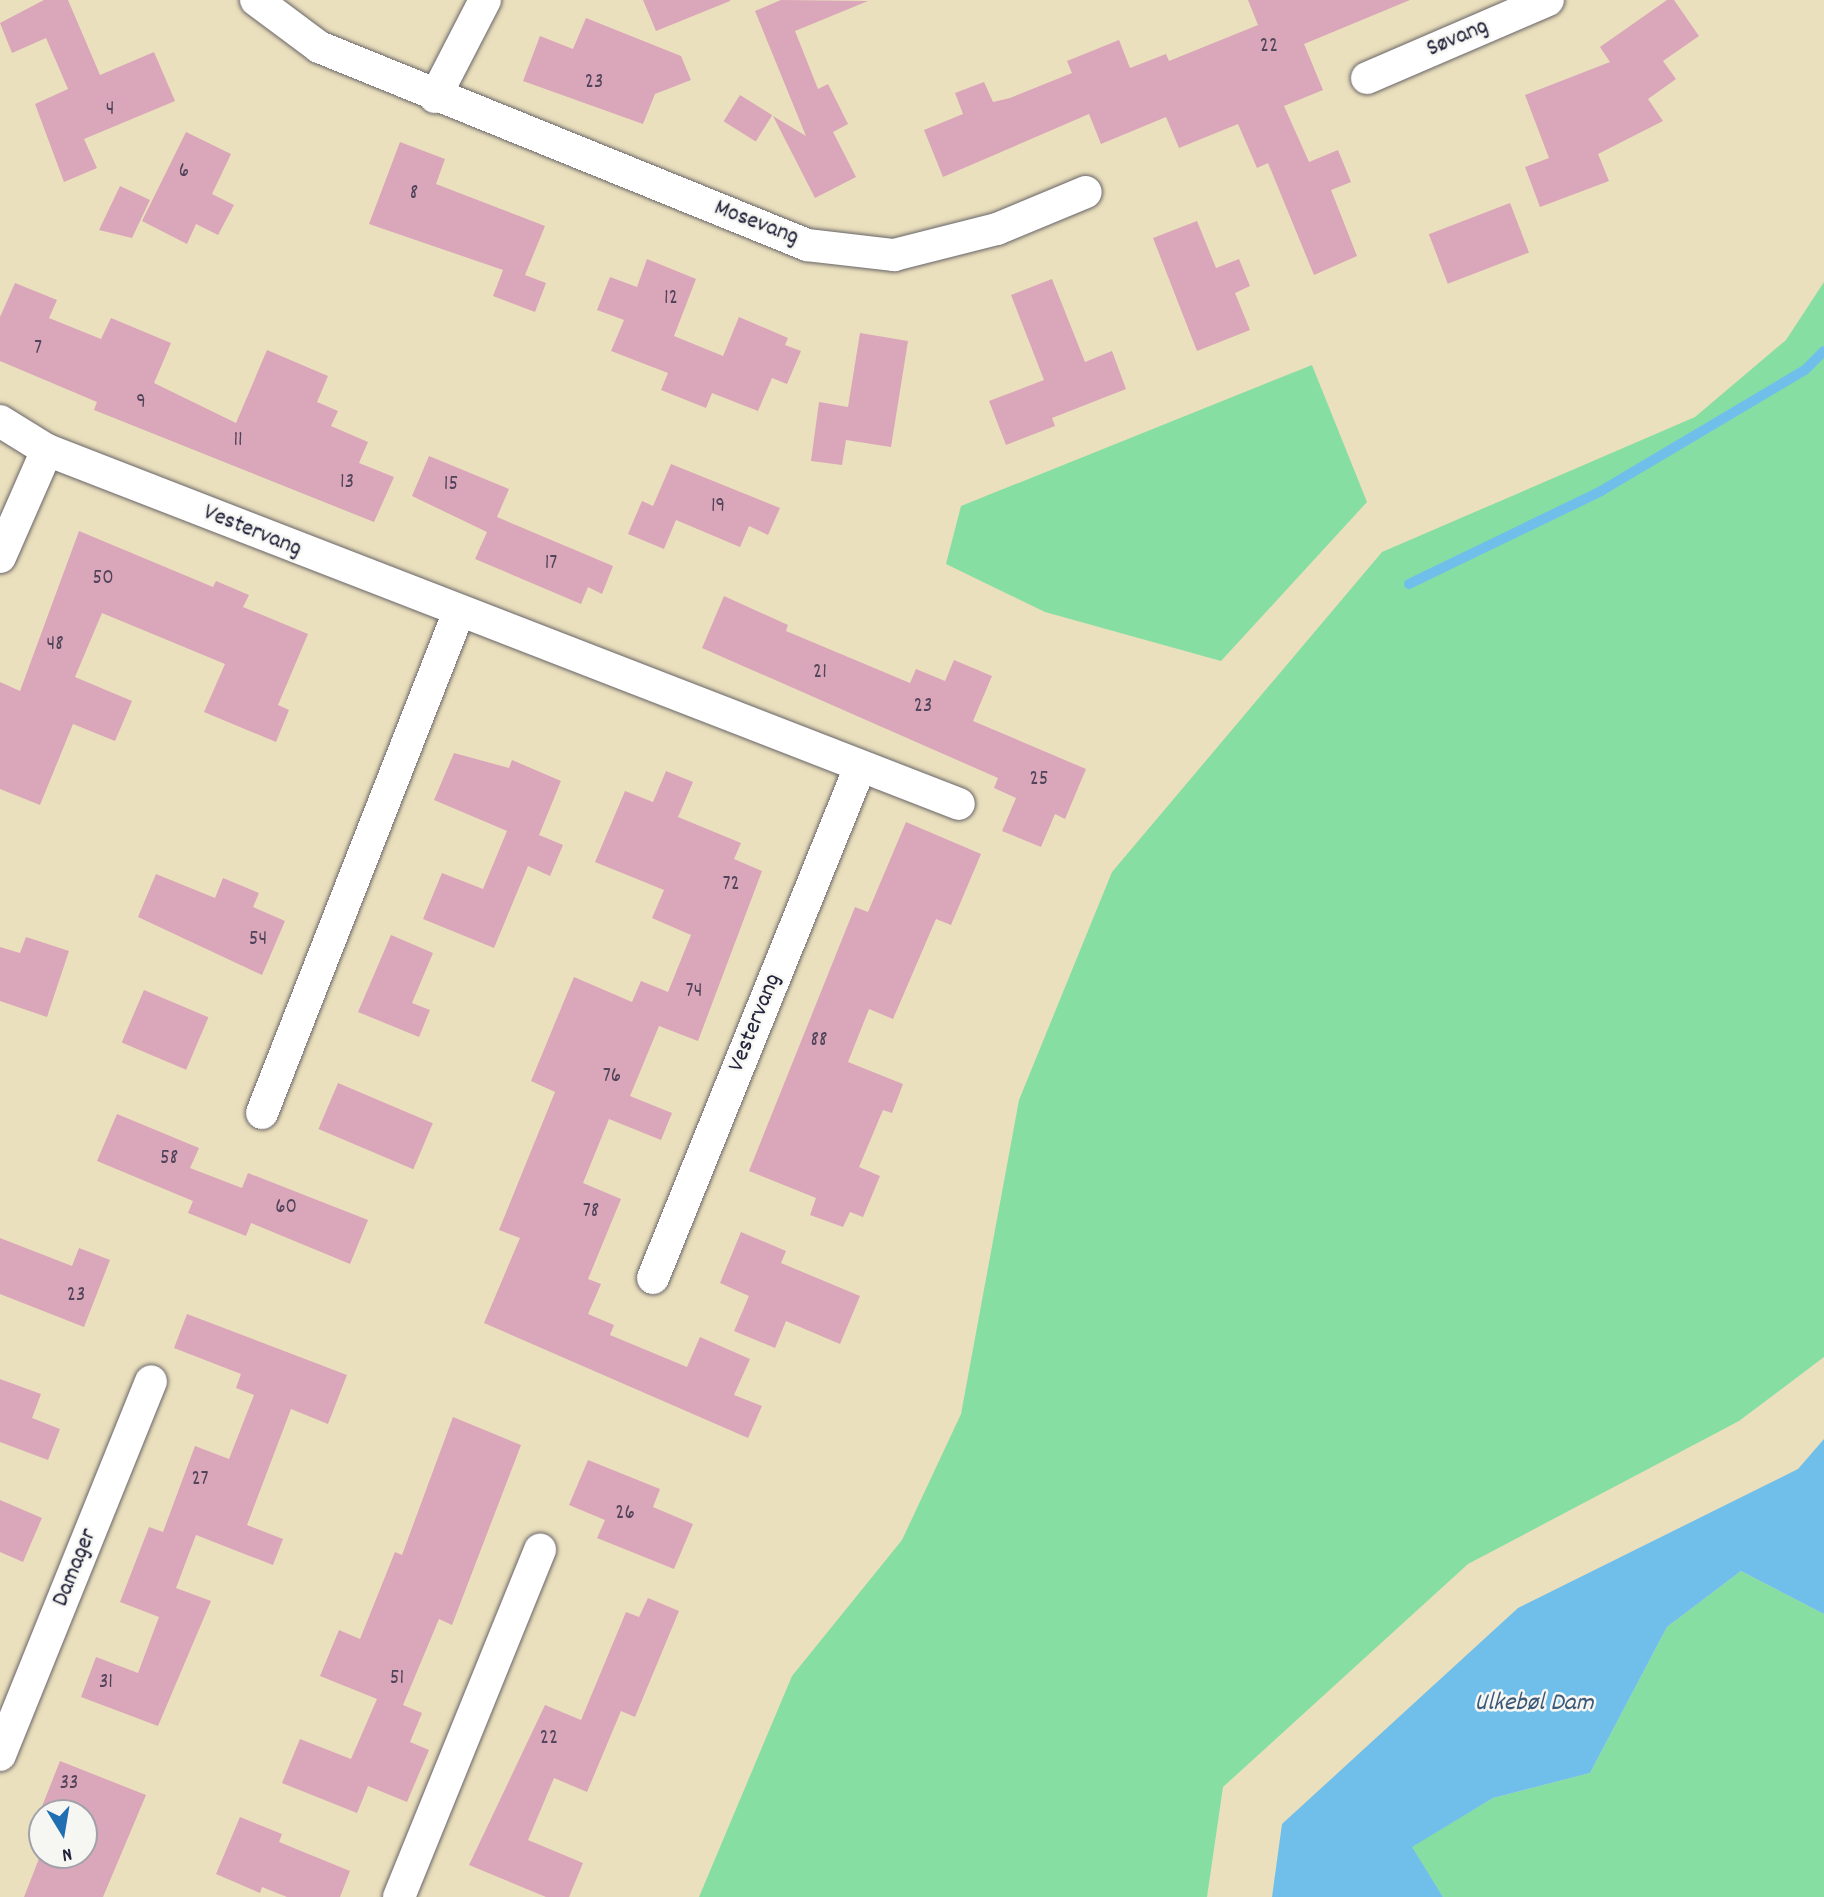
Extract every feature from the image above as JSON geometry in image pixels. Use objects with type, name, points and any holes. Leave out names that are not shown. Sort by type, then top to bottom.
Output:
[{"type":"street","name":"Mosevang","points":[[256,0],[319,47],[435,97],[807,245],[894,255],[997,229],[1086,192]]},
{"type":"street","points":[[435,97],[485,0]]},
{"type":"street","name":"Søvang","points":[[1367,78],[1548,0]]},
{"type":"street","name":"Vestervang","points":[[0,422],[47,450],[458,614],[959,804]]},
{"type":"street","points":[[0,557],[47,450]]},
{"type":"street","points":[[262,1113],[458,614]]},
{"type":"street","name":"Vestervang","points":[[653,1278],[860,767]]},
{"type":"street","name":"Damager","points":[[0,1755],[151,1381]]},
{"type":"street","points":[[399,1897],[540,1549]]},
{"type":"green space","points":[[1824,282],[1824,1357],[1739,1421],[1468,1564],[1223,1787],[1207,1897],[699,1897],[792,1676],[902,1540],[961,1414],[1019,1100],[1112,872],[1382,552],[1695,417],[1786,340]]},
{"type":"green space","points":[[1312,365],[1367,502],[1221,661],[1045,612],[946,564],[961,506]]},
{"type":"green space","points":[[1741,1571],[1824,1614],[1824,1897],[1443,1897],[1411,1847],[1493,1798],[1590,1773],[1667,1627]]},
{"type":"water","name":"Ulkebøl Dam","points":[[1824,1439],[1824,1614],[1741,1571],[1667,1627],[1590,1773],[1493,1798],[1412,1847],[1443,1897],[1272,1897],[1282,1824],[1518,1608],[1798,1469]]},
{"type":"building","points":[[44,0],[68,0],[100,75],[154,52],[175,101],[84,139],[97,168],[64,182],[35,104],[68,89],[46,38],[12,53],[0,23]]},
{"type":"building","points":[[643,0],[730,0],[730,1],[656,31]]},
{"type":"building","points":[[781,0],[868,1],[795,31],[818,89],[828,84],[848,124],[833,132],[856,177],[815,198],[773,116],[806,136],[755,11]]},
{"type":"building","points":[[1248,0],[1410,0],[1304,44],[1323,90],[1284,106],[1309,162],[1338,150],[1351,182],[1331,190],[1357,256],[1314,275],[1268,163],[1257,168],[1238,124],[1179,148],[1166,117],[1101,144],[1089,114],[943,177],[924,130],[963,114],[955,93],[984,82],[993,102],[1010,98],[1072,73],[1067,61],[1119,40],[1130,68],[1166,54],[1169,61],[1258,25]]},
{"type":"building","points":[[1667,0],[1674,0],[1699,36],[1663,61],[1676,79],[1648,99],[1663,121],[1598,154],[1609,181],[1540,207],[1525,167],[1549,158],[1525,95],[1610,62],[1600,47]]},
{"type":"building","points":[[586,18],[681,56],[691,80],[655,94],[643,124],[523,81],[540,36],[573,49]]},
{"type":"building","points":[[740,95],[772,115],[756,141],[724,121]]},
{"type":"building","points":[[186,132],[231,154],[212,194],[234,205],[218,235],[196,224],[187,244],[142,221]]},
{"type":"building","points":[[400,142],[445,159],[436,184],[545,226],[525,275],[546,283],[535,312],[493,296],[503,270],[369,224]]},
{"type":"building","points":[[120,186],[150,200],[132,238],[99,230]]},
{"type":"building","points":[[1510,203],[1529,252],[1448,284],[1429,234]]},
{"type":"building","points":[[1197,221],[1216,268],[1239,259],[1250,286],[1235,293],[1250,330],[1197,351],[1153,238]]},
{"type":"building","points":[[647,259],[696,279],[674,336],[723,356],[739,317],[788,338],[785,345],[801,351],[787,384],[772,378],[758,411],[712,393],[706,408],[661,390],[668,373],[611,351],[624,320],[597,310],[610,277],[637,287]]},
{"type":"building","points":[[1052,279],[1085,362],[1112,351],[1126,389],[1052,418],[1055,426],[1006,445],[989,401],[1044,380],[1011,295]]},
{"type":"building","points":[[15,283],[57,300],[49,318],[101,339],[111,318],[171,343],[154,383],[236,423],[267,350],[328,376],[317,402],[338,411],[331,426],[368,442],[359,463],[394,477],[374,522],[94,410],[97,402],[0,361],[0,317]]},
{"type":"building","points":[[860,333],[908,341],[891,447],[846,440],[842,465],[811,461],[819,402],[848,407]]},
{"type":"building","points":[[429,456],[509,489],[497,517],[613,566],[602,594],[588,587],[581,604],[475,559],[487,532],[412,496]]},
{"type":"building","points":[[671,464],[780,508],[768,535],[749,526],[740,547],[676,520],[664,549],[628,534],[642,501],[653,506]]},
{"type":"building","points":[[79,531],[213,587],[216,581],[249,595],[243,607],[308,634],[278,705],[289,710],[276,742],[204,712],[225,664],[102,613],[75,677],[132,701],[115,741],[73,724],[40,805],[0,789],[0,682],[20,691]]},
{"type":"building","points":[[724,596],[788,625],[786,631],[910,683],[916,669],[945,681],[954,660],[992,676],[973,721],[1086,769],[1065,819],[1055,814],[1041,847],[1002,831],[1016,798],[994,788],[998,778],[702,648]]},
{"type":"building","points":[[454,753],[509,768],[512,760],[561,781],[539,835],[563,845],[550,876],[528,866],[494,948],[423,919],[442,873],[483,889],[507,831],[434,800]]},
{"type":"building","points":[[666,771],[693,782],[678,817],[741,843],[734,859],[762,871],[698,1041],[659,1026],[630,1096],[672,1113],[661,1140],[609,1119],[583,1183],[621,1199],[588,1279],[601,1284],[588,1314],[614,1325],[610,1335],[687,1367],[700,1337],[750,1359],[734,1395],[762,1406],[748,1438],[484,1323],[520,1238],[499,1230],[555,1092],[531,1081],[574,977],[632,1002],[641,981],[668,992],[691,935],[652,918],[664,890],[595,862],[625,791],[653,802]]},
{"type":"building","points":[[906,822],[981,854],[951,925],[936,919],[893,1019],[869,1009],[848,1062],[903,1084],[892,1113],[883,1110],[859,1167],[880,1176],[863,1217],[850,1212],[843,1227],[810,1215],[816,1198],[749,1171],[855,907],[868,912]]},
{"type":"building","points":[[156,874],[215,898],[223,878],[259,893],[253,907],[285,921],[262,975],[138,917]]},
{"type":"building","points":[[391,935],[433,953],[412,1003],[430,1010],[419,1037],[358,1012]]},
{"type":"building","points":[[26,937],[69,951],[47,1017],[0,1001],[0,947],[20,953]]},
{"type":"building","points":[[144,990],[208,1017],[186,1070],[122,1042]]},
{"type":"building","points":[[338,1083],[433,1123],[413,1169],[318,1129]]},
{"type":"building","points":[[117,1114],[199,1148],[190,1168],[242,1188],[248,1173],[368,1220],[350,1264],[251,1223],[246,1236],[188,1213],[193,1201],[97,1161]]},
{"type":"building","points":[[741,1232],[786,1251],[781,1263],[860,1296],[840,1344],[786,1321],[775,1348],[734,1331],[749,1296],[720,1283]]},
{"type":"building","points":[[0,1238],[72,1266],[79,1248],[110,1260],[84,1327],[0,1294]]},
{"type":"building","points":[[187,1314],[347,1375],[328,1424],[291,1409],[247,1525],[283,1539],[273,1565],[196,1535],[176,1588],[211,1601],[158,1726],[81,1697],[96,1657],[138,1673],[159,1617],[120,1602],[149,1527],[163,1532],[195,1446],[229,1459],[254,1395],[236,1388],[241,1374],[174,1348]]},
{"type":"building","points":[[0,1379],[41,1394],[32,1418],[60,1429],[48,1460],[0,1442]]},
{"type":"building","points":[[453,1417],[521,1445],[452,1625],[439,1619],[403,1705],[422,1713],[410,1742],[429,1750],[407,1802],[368,1786],[357,1813],[282,1783],[300,1739],[351,1759],[377,1699],[320,1676],[339,1630],[360,1639],[395,1552],[402,1555]]},
{"type":"building","points":[[588,1460],[660,1489],[653,1507],[693,1524],[674,1569],[597,1538],[605,1520],[569,1505]]},
{"type":"building","points":[[0,1500],[42,1518],[23,1562],[0,1552]]},
{"type":"building","points":[[648,1598],[679,1611],[635,1717],[621,1711],[587,1792],[554,1778],[528,1840],[583,1863],[569,1897],[546,1897],[469,1865],[545,1705],[581,1720],[626,1612],[639,1617]]},
{"type":"building","points":[[60,1761],[146,1795],[103,1897],[24,1897],[35,1869],[98,1869],[98,1799],[45,1799]]},
{"type":"building","points":[[240,1817],[282,1834],[279,1842],[350,1871],[340,1897],[287,1897],[262,1887],[260,1893],[216,1874]]},
{"type":"waterway","points":[[1409,584],[1601,491],[1805,370],[1824,351]]}]
